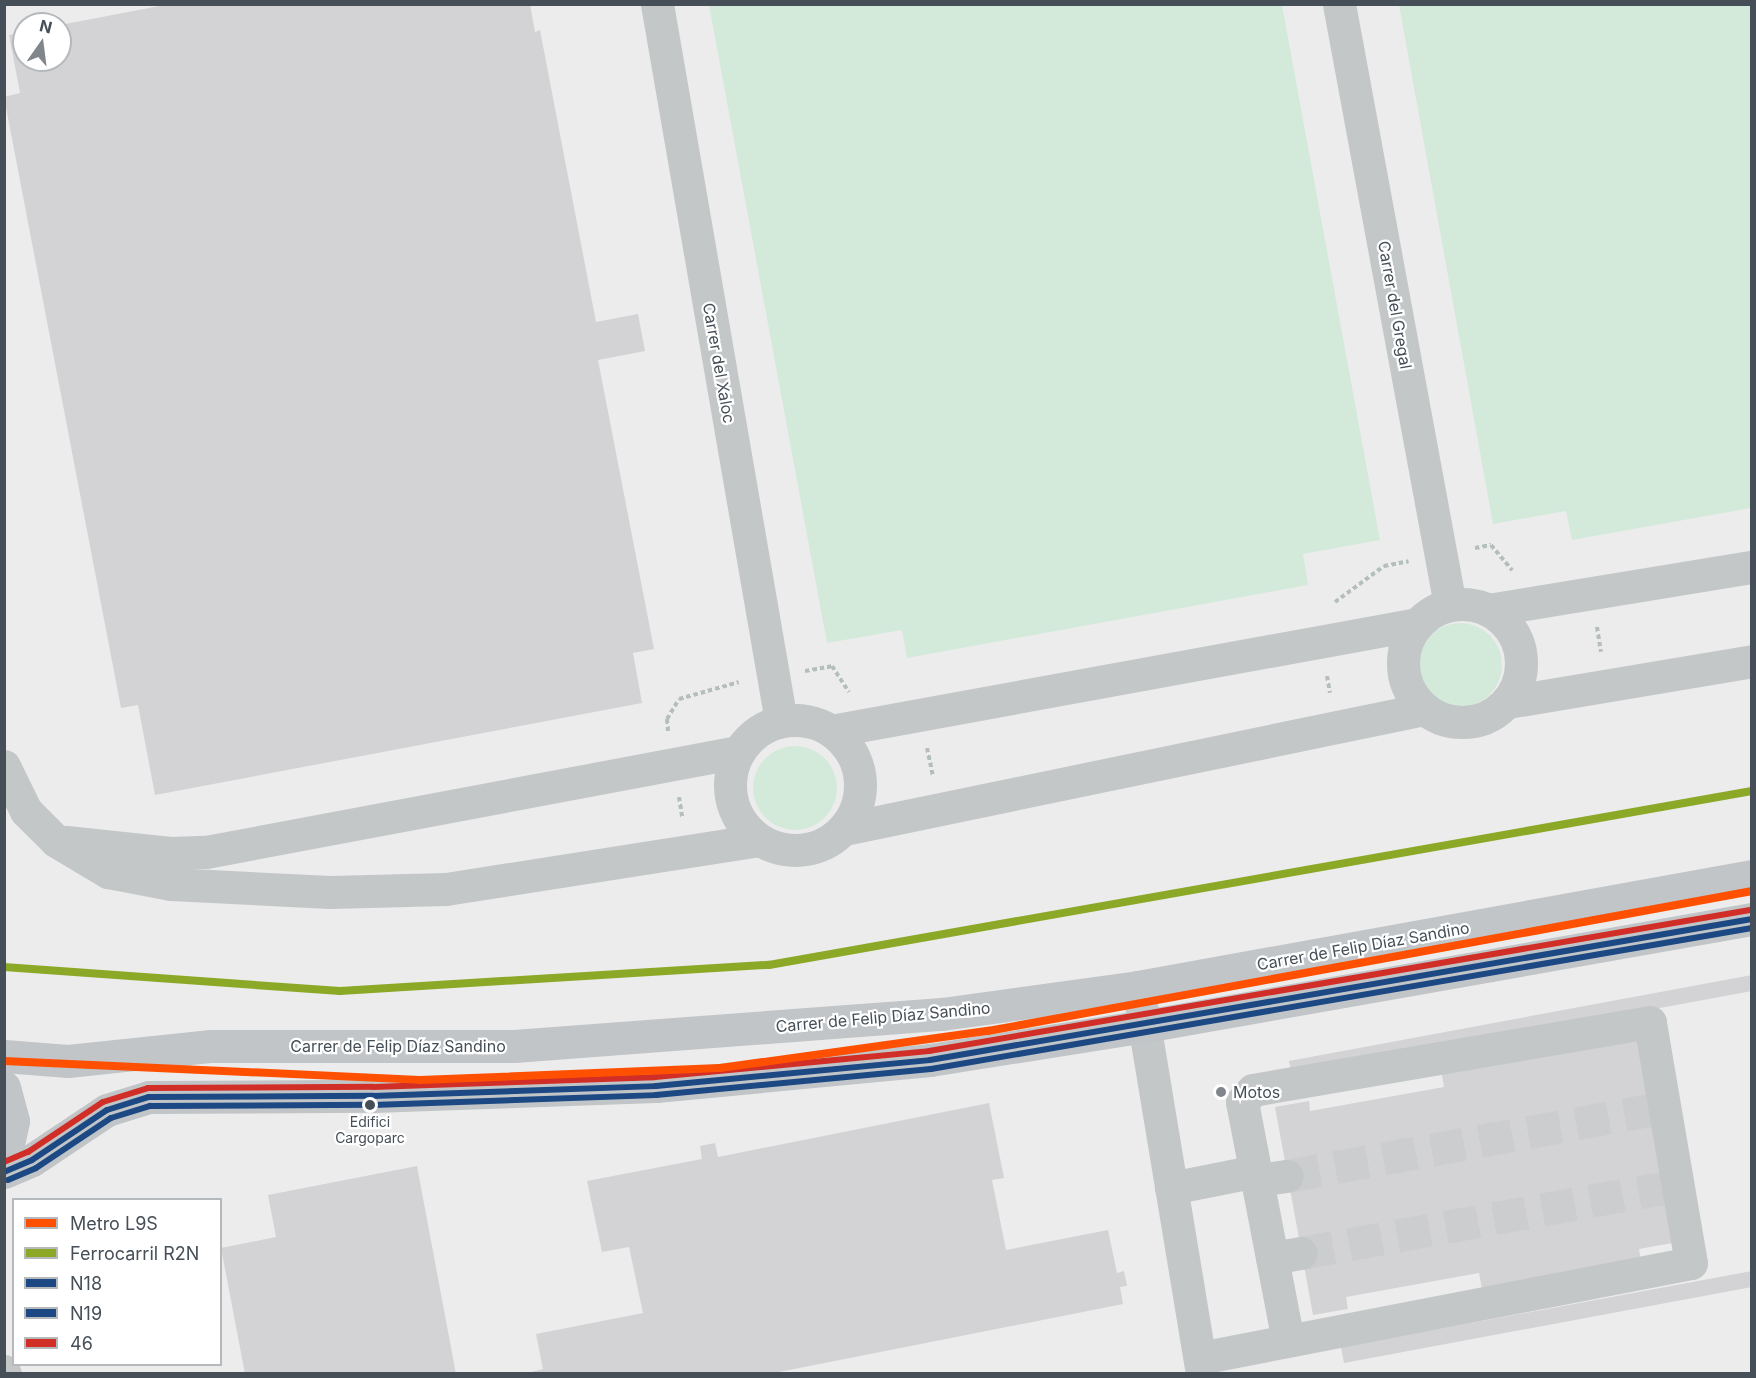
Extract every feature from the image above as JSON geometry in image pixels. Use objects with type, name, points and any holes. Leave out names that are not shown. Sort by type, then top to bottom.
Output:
[{"type":"main road","name":"Carrer de Felip Díaz Sandino","points":[[4,1056],[68,1061],[212,1046],[480,1046],[651,1037],[942,1014],[1138,987],[1752,876]]},
{"type":"main road","points":[[4,1172],[32,1160],[107,1110],[149,1097],[373,1096],[656,1086],[930,1060],[1145,1026],[1752,919]]},
{"type":"main road","points":[[4,1087],[13,1121],[4,1163]]},
{"type":"street","name":"Carrer del Xaloc","points":[[657,4],[781,721]]},
{"type":"street","name":"Carrer del Gregal","points":[[1340,4],[1450,605]]},
{"type":"street","points":[[1752,567],[1488,610],[1450,605],[1432,612],[1417,624],[1402,658],[1404,677],[1424,709],[1449,721],[1476,721],[1508,702],[1752,661]]},
{"type":"street","points":[[1488,610],[1503,620],[1521,651],[1522,669],[1508,702]]},
{"type":"street","points":[[831,731],[1417,624]]},
{"type":"street","points":[[844,829],[1424,709]]},
{"type":"street","points":[[798,720],[831,731],[847,746],[857,766],[861,788],[856,810],[844,829],[830,841],[794,851],[758,840],[744,827],[731,800],[730,770],[738,752],[757,732],[781,721],[798,720]]},
{"type":"street","points":[[56,841],[171,853],[206,852],[738,752]]},
{"type":"street","points":[[4,766],[26,811],[56,841],[108,872],[171,885],[330,892],[446,889],[758,840]]},
{"type":"street","points":[[1138,987],[1201,1366],[1288,1341],[1691,1263],[1673,1187],[1659,1108],[1650,1022],[1253,1090],[1242,1102],[1267,1176],[1287,1255],[1288,1341]]},
{"type":"street","points":[[1171,1188],[1267,1176]]},
{"type":"path","points":[[1592,593],[1606,685]]},
{"type":"green space","points":[[709,5],[1282,5],[1380,540],[1303,554],[1308,585],[907,658],[902,630],[827,643]]},
{"type":"green space","points":[[1399,5],[1751,5],[1751,508],[1572,540],[1566,511],[1493,524]]},
{"type":"green space","points":[[1452,623],[1468,623],[1484,630],[1495,641],[1502,657],[1499,681],[1490,695],[1468,707],[1452,707],[1436,700],[1425,689],[1418,673],[1418,657],[1425,641],[1436,630]]},
{"type":"green space","points":[[795,746],[818,753],[830,765],[837,788],[830,811],[818,823],[795,830],[772,823],[760,811],[753,788],[760,765],[772,753]]},
{"type":"building","points":[[170,4],[530,4],[535,32],[540,30],[596,322],[638,314],[645,351],[598,360],[654,649],[633,653],[642,703],[155,795],[138,705],[121,708],[4,97],[20,93],[16,72],[72,72],[72,23]]},
{"type":"building","points":[[12,34],[12,51],[9,35]]},
{"type":"building","points":[[1752,975],[1752,991],[1292,1076],[1289,1061]]},
{"type":"building","points":[[1602,1040],[1603,1047],[1642,1040],[1678,1242],[1639,1249],[1641,1261],[1482,1289],[1479,1273],[1346,1297],[1348,1309],[1313,1315],[1275,1107],[1309,1101],[1310,1111],[1444,1087],[1441,1070]]},
{"type":"building","points":[[989,1103],[1004,1178],[992,1180],[1006,1250],[1108,1230],[1117,1273],[1124,1271],[1127,1286],[1120,1287],[1123,1304],[769,1374],[524,1374],[543,1369],[536,1334],[643,1313],[629,1247],[602,1252],[587,1181],[702,1159],[700,1146],[715,1143],[718,1157]]},
{"type":"building","points":[[417,1166],[456,1374],[245,1374],[222,1248],[276,1237],[268,1195]]},
{"type":"building","points":[[1752,1271],[1752,1287],[1344,1363],[1341,1347]]},
{"type":"tunnel","points":[[1287,1176],[1654,1109]]},
{"type":"tunnel","points":[[1301,1253],[1668,1187]]},
{"type":"metro line","name":"L9S","points":[[4,1061],[420,1080],[720,1068],[988,1031],[1752,891]]},
{"type":"rail line","name":"R2N","points":[[4,967],[340,991],[769,965],[1752,791]]},
{"type":"transit line","name":"46","points":[[4,1162],[28,1152],[103,1102],[148,1088],[373,1087],[655,1077],[929,1051],[1750,910]]},
{"type":"transit line","name":"N18","points":[[4,1172],[32,1160],[107,1110],[149,1097],[373,1096],[656,1086],[930,1060],[1752,919]]},
{"type":"transit line","name":"N19","points":[[8,1180],[36,1168],[111,1118],[150,1106],[373,1105],[656,1095],[931,1069],[1752,928]]},
{"type":"place","name":"Motos","points":[[1221,1092]]},
{"type":"place","name":"Edifici Cargoparc","points":[[370,1105]]}]
